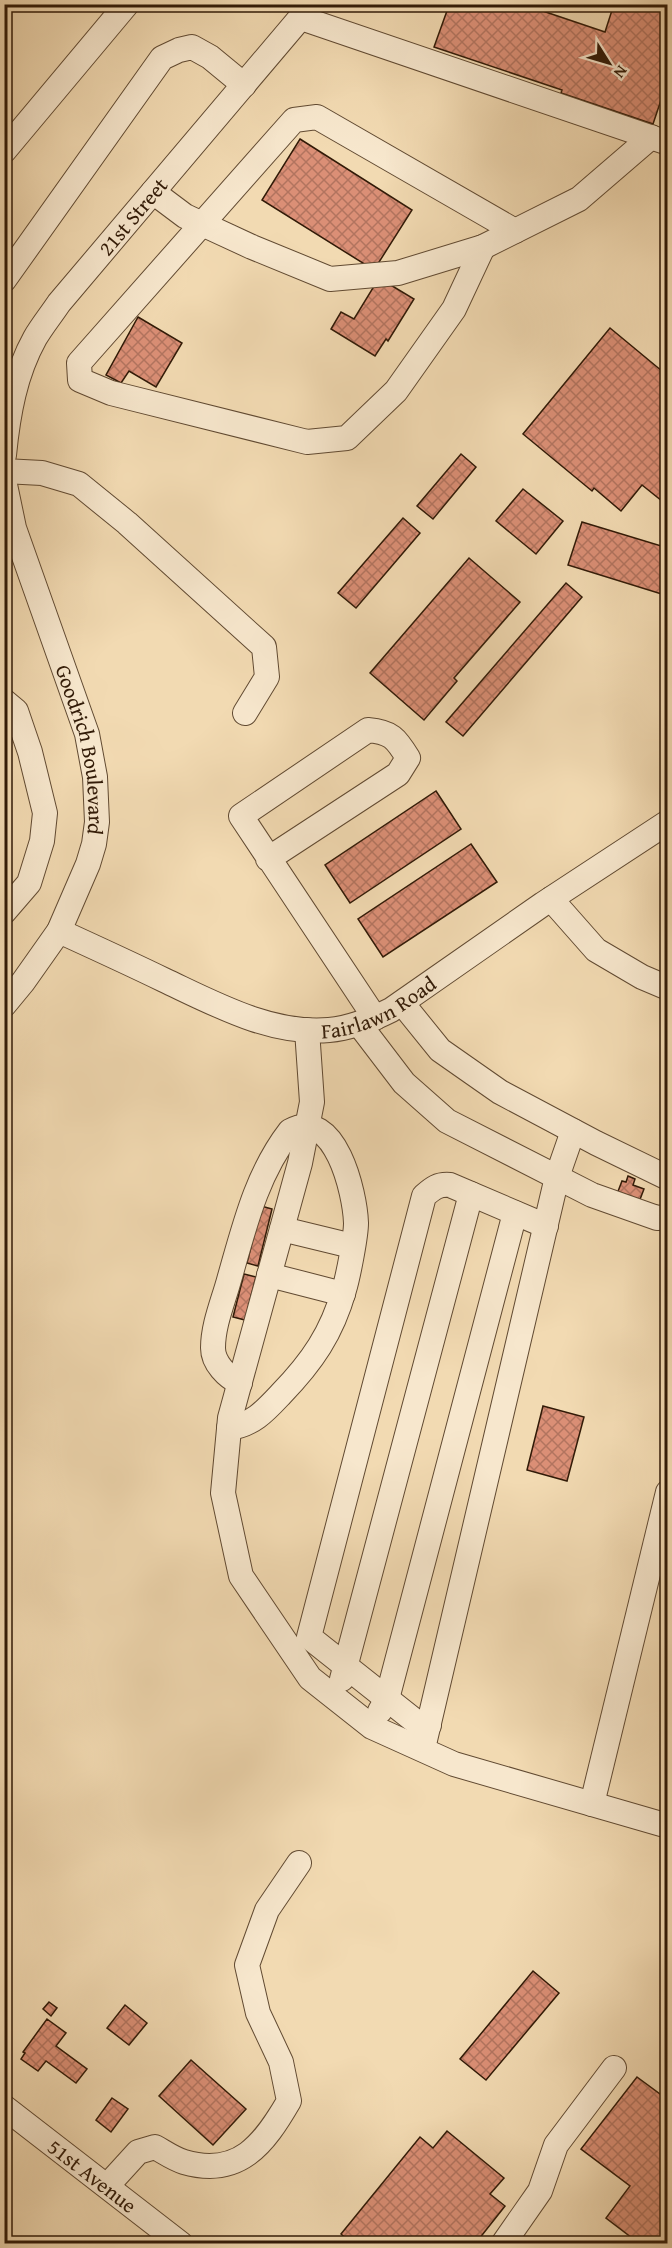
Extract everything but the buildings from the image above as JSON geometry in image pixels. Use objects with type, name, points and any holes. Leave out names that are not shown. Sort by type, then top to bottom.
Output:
[{"type":"street","points":[[4,151],[127,4]]},
{"type":"street","points":[[307,11],[659,140]]},
{"type":"street","name":"21st Street","points":[[4,455],[7,417],[18,378],[35,338],[59,303],[307,11]]},
{"type":"street","points":[[4,280],[162,58],[192,47],[210,57],[244,85]]},
{"type":"street","points":[[483,247],[454,309],[396,391],[347,438],[307,442],[111,393],[80,380],[79,363],[294,120],[317,117],[515,231]]},
{"type":"street","points":[[153,192],[185,216],[201,224],[330,279],[398,273],[483,247],[579,200],[659,140]]},
{"type":"street","points":[[4,471],[42,473],[79,484],[127,523],[264,647],[267,677],[245,713]]},
{"type":"street","name":"Goodrich Boulevard","points":[[4,480],[14,528],[87,734],[94,777],[97,822],[88,864],[59,931],[4,1005]]},
{"type":"street","points":[[4,701],[16,711],[30,752],[45,813],[42,841],[30,883],[4,912]]},
{"type":"street","points":[[268,859],[398,774],[408,758],[400,745],[385,732],[368,730],[241,816],[404,1083],[447,1121],[592,1195],[657,1218],[668,1217]]},
{"type":"street","name":"Fairlawn Road","points":[[59,931],[224,1008],[264,1023],[307,1030],[329,1030],[367,1021],[402,1003],[551,899],[668,822]]},
{"type":"street","points":[[551,899],[596,950],[642,977],[668,988]]},
{"type":"street","points":[[402,1003],[440,1050],[500,1092],[668,1178]]},
{"type":"street","points":[[307,1030],[312,1102],[300,1163],[229,1428],[223,1492],[241,1575],[302,1646],[346,1667],[420,1725],[429,1725]]},
{"type":"street","points":[[229,1428],[239,1427],[257,1418],[299,1376],[328,1336],[343,1294],[356,1223],[350,1186],[334,1143],[322,1132],[307,1127],[290,1131],[263,1172],[250,1207],[218,1319],[213,1349],[217,1362],[229,1377],[240,1383]]},
{"type":"street","points":[[422,1750],[557,1177],[573,1131]]},
{"type":"street","points":[[546,1226],[450,1185],[441,1184],[432,1188],[424,1196],[302,1646],[310,1678],[372,1727],[454,1764],[668,1826]]},
{"type":"street","points":[[334,1697],[346,1667],[471,1194]]},
{"type":"street","points":[[372,1727],[387,1699],[515,1213]]},
{"type":"street","points":[[282,1229],[352,1246]]},
{"type":"street","points":[[269,1275],[343,1294]]},
{"type":"street","points":[[592,1804],[668,1492]]},
{"type":"street","points":[[107,2187],[138,2152],[154,2147],[183,2162],[219,2167],[249,2155],[272,2131],[289,2101],[281,2062],[258,2013],[247,1965],[267,1910],[299,1863]]},
{"type":"street","points":[[502,2244],[540,2191],[556,2145],[614,2068]]},
{"type":"street","name":"51st Avenue","points":[[4,2108],[181,2244]]}]
